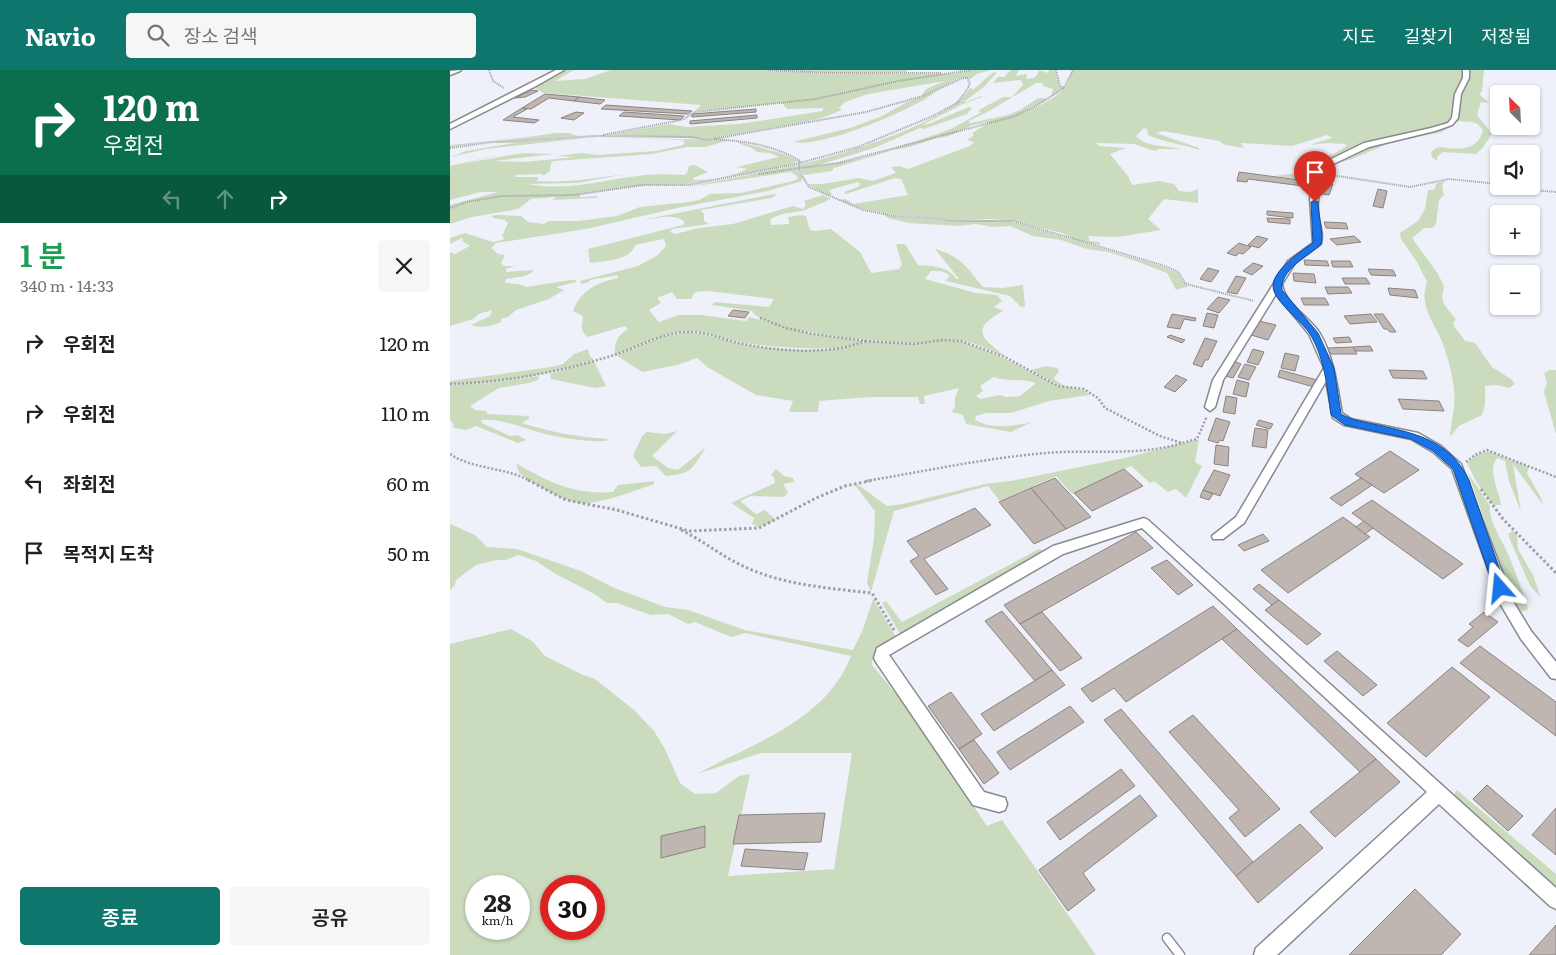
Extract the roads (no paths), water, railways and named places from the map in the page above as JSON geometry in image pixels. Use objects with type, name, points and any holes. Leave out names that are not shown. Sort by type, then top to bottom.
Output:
[{"type":"street","points":[[450,74],[458,70]]},
{"type":"street","points":[[450,127],[561,70]]},
{"type":"street","points":[[1210,407],[1218,380],[1292,261],[1317,244],[1319,239],[1315,220],[1315,193],[1320,173],[1324,166],[1367,145],[1433,130],[1450,124],[1454,118],[1458,94],[1466,78],[1466,70]]},
{"type":"street","points":[[1277,284],[1283,298],[1314,333],[1329,368],[1335,411],[1341,419],[1414,436],[1462,465],[1508,605],[1526,635],[1556,673]]},
{"type":"street","points":[[1218,536],[1240,520],[1329,368]]},
{"type":"street","points":[[999,804],[979,799],[881,658],[882,652],[1058,550],[1144,523],[1556,900]]},
{"type":"street","points":[[1263,955],[1438,793]]},
{"type":"lane","points":[[1167,938],[1180,955]]}]
